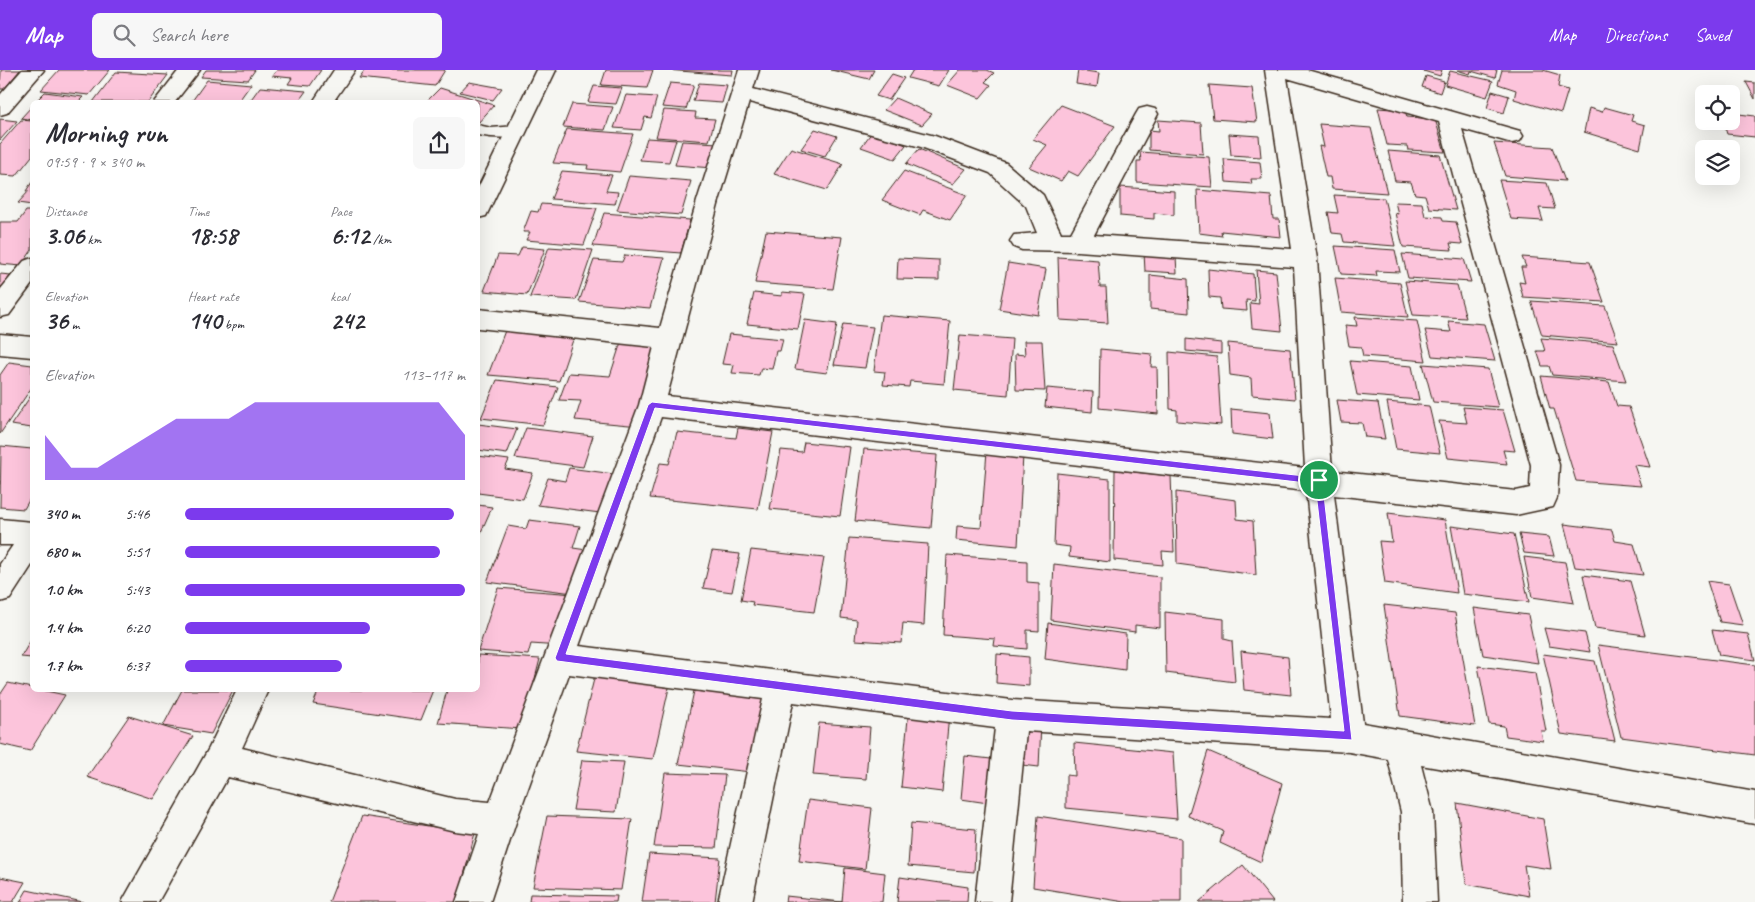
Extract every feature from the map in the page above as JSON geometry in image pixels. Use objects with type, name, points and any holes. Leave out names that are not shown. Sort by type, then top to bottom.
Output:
[{"type":"street","points":[[0,108],[34,70]]},
{"type":"street","points":[[166,100],[190,70]]},
{"type":"street","points":[[324,100],[346,70]]},
{"type":"street","points":[[480,206],[546,70]]},
{"type":"street","points":[[473,902],[500,819],[652,405],[669,339],[749,70]]},
{"type":"street","points":[[1275,70],[1305,259],[1319,480],[1349,736]]},
{"type":"street","points":[[1283,70],[1512,136]]},
{"type":"street","points":[[741,93],[927,141],[998,168],[1035,201],[1053,242]]},
{"type":"street","points":[[1078,242],[1147,114]]},
{"type":"street","points":[[652,405],[1516,503],[1543,498],[1545,465],[1448,117]]},
{"type":"street","points":[[1022,241],[1078,242],[1305,259]]},
{"type":"street","points":[[0,308],[30,270]]},
{"type":"street","points":[[480,318],[669,339]]},
{"type":"street","points":[[0,344],[30,347]]},
{"type":"street","points":[[0,532],[30,534]]},
{"type":"street","points":[[0,589],[30,544]]},
{"type":"street","points":[[560,658],[1012,715],[1349,736],[1401,747],[1755,808]]},
{"type":"street","points":[[735,902],[781,686]]},
{"type":"street","points":[[138,902],[220,759],[252,692]]},
{"type":"street","points":[[992,902],[1012,715]]},
{"type":"street","points":[[1401,747],[1417,812],[1420,902]]},
{"type":"street","points":[[220,759],[455,815],[500,819]]},
{"type":"lane","points":[[480,130],[491,133],[517,131]]},
{"type":"building","points":[[1,70],[20,70],[4,89],[0,89]]},
{"type":"building","points":[[59,70],[110,70],[89,95],[41,90]]},
{"type":"building","points":[[206,70],[255,70],[248,80],[201,77]]},
{"type":"building","points":[[277,70],[321,70],[310,86],[288,84],[292,78],[272,76]]},
{"type":"building","points":[[365,70],[445,70],[435,86],[359,78]]},
{"type":"building","points":[[606,70],[653,70],[647,88],[601,85]]},
{"type":"building","points":[[666,70],[733,70],[732,75]]},
{"type":"building","points":[[831,70],[874,70],[869,79]]},
{"type":"building","points":[[913,70],[949,70],[939,86],[908,78]]},
{"type":"building","points":[[960,70],[987,70],[994,73],[985,82],[991,85],[980,98],[947,85]]},
{"type":"building","points":[[1078,70],[1099,73],[1097,87],[1076,84]]},
{"type":"building","points":[[1420,70],[1442,70],[1440,76]]},
{"type":"building","points":[[1457,70],[1497,70],[1495,78],[1471,71],[1470,74]]},
{"type":"building","points":[[1502,70],[1543,70],[1560,75],[1558,87],[1568,90],[1561,113],[1514,99],[1516,90],[1498,84]]},
{"type":"building","points":[[1450,71],[1493,81],[1487,97],[1445,85]]},
{"type":"building","points":[[116,72],[168,75],[149,100],[95,100]]},
{"type":"building","points":[[892,74],[904,78],[889,100],[876,96]]},
{"type":"building","points":[[1426,76],[1444,81],[1440,93],[1422,87]]},
{"type":"building","points":[[207,80],[251,84],[239,100],[193,100]]},
{"type":"building","points":[[469,82],[502,88],[493,100],[460,92]]},
{"type":"building","points":[[1746,82],[1755,83],[1755,99]]},
{"type":"building","points":[[670,83],[694,85],[686,109],[662,107]]},
{"type":"building","points":[[699,83],[727,85],[722,103],[693,101]]},
{"type":"building","points":[[1209,85],[1252,88],[1257,122],[1213,119]]},
{"type":"building","points":[[594,86],[622,88],[616,104],[588,102]]},
{"type":"building","points":[[260,87],[306,91],[299,100],[250,100]]},
{"type":"building","points":[[440,88],[478,100],[428,100]]},
{"type":"building","points":[[1492,91],[1509,96],[1504,113],[1487,108]]},
{"type":"building","points":[[45,92],[83,97],[80,100],[37,100]]},
{"type":"building","points":[[626,95],[657,97],[651,118],[645,117],[641,130],[614,128]]},
{"type":"building","points":[[895,98],[932,114],[922,125],[884,110]]},
{"type":"building","points":[[480,101],[494,105],[480,121]]},
{"type":"building","points":[[572,104],[613,107],[605,130],[563,127]]},
{"type":"building","points":[[1061,105],[1115,126],[1078,176],[1068,171],[1061,181],[1029,167],[1047,145],[1033,139]]},
{"type":"building","points":[[1604,107],[1633,115],[1631,121],[1645,125],[1640,149],[1584,132],[1589,108],[1602,112]]},
{"type":"building","points":[[30,108],[30,120],[21,118]]},
{"type":"building","points":[[1378,108],[1405,110],[1407,117],[1435,119],[1445,152],[1408,150],[1407,146],[1387,145]]},
{"type":"building","points":[[664,110],[696,112],[695,118],[715,119],[709,141],[656,137]]},
{"type":"building","points":[[1740,114],[1755,116],[1755,137],[1727,134],[1726,130],[1740,130]]},
{"type":"building","points":[[0,119],[17,121],[0,140]]},
{"type":"building","points":[[21,120],[30,121],[30,158],[16,176],[0,175],[0,144]]},
{"type":"building","points":[[1158,120],[1201,123],[1203,154],[1149,150],[1149,130],[1159,131]]},
{"type":"building","points":[[1319,124],[1371,128],[1387,193],[1332,189],[1330,177],[1326,177],[1319,146],[1324,147]]},
{"type":"building","points":[[567,129],[633,134],[620,172],[587,169],[588,165],[553,163]]},
{"type":"building","points":[[815,129],[837,136],[825,156],[801,149]]},
{"type":"building","points":[[872,132],[906,145],[895,159],[861,147]]},
{"type":"building","points":[[1229,134],[1259,136],[1261,157],[1231,155]]},
{"type":"building","points":[[647,138],[676,140],[669,162],[640,160]]},
{"type":"building","points":[[682,141],[719,143],[712,168],[675,165]]},
{"type":"building","points":[[1494,143],[1552,147],[1565,181],[1505,176]]},
{"type":"building","points":[[791,148],[843,164],[827,190],[774,174]]},
{"type":"building","points":[[919,149],[966,169],[953,184],[906,164]]},
{"type":"building","points":[[1388,151],[1440,155],[1456,210],[1429,208],[1425,195],[1415,194],[1411,182],[1395,181]]},
{"type":"building","points":[[1140,152],[1209,157],[1212,187],[1137,182],[1137,161],[1141,161]]},
{"type":"building","points":[[1224,159],[1260,162],[1262,179],[1251,179],[1252,184],[1226,182]]},
{"type":"building","points":[[562,171],[612,175],[606,191],[618,192],[615,204],[551,199]]},
{"type":"building","points":[[904,171],[967,195],[950,220],[923,210],[920,215],[882,200]]},
{"type":"building","points":[[629,176],[691,181],[681,215],[617,210]]},
{"type":"building","points":[[1499,180],[1547,183],[1555,209],[1539,208],[1543,221],[1511,219]]},
{"type":"building","points":[[30,185],[30,205],[18,203],[29,191],[26,191]]},
{"type":"building","points":[[1120,187],[1174,191],[1174,215],[1154,213],[1154,219],[1120,216]]},
{"type":"building","points":[[1197,190],[1271,196],[1273,219],[1279,219],[1281,237],[1221,231],[1222,236],[1199,233]]},
{"type":"building","points":[[1334,195],[1384,198],[1395,246],[1344,242],[1342,234],[1332,233],[1328,212],[1338,213]]},
{"type":"building","points":[[1395,202],[1422,203],[1425,216],[1442,217],[1443,221],[1456,222],[1462,244],[1450,243],[1452,250],[1403,247],[1395,213],[1398,214]]},
{"type":"building","points":[[541,204],[597,208],[584,245],[526,240],[530,232],[523,232],[531,211],[538,212]]},
{"type":"building","points":[[26,211],[30,211],[30,253],[21,266],[0,264],[0,222],[18,222]]},
{"type":"building","points":[[604,213],[690,220],[681,253],[593,246]]},
{"type":"building","points":[[766,231],[842,237],[833,289],[755,283]]},
{"type":"building","points":[[1335,246],[1395,250],[1400,272],[1376,271],[1377,276],[1341,274]]},
{"type":"building","points":[[522,247],[545,249],[527,295],[484,291],[498,255],[518,256]]},
{"type":"building","points":[[549,247],[593,250],[576,300],[530,297]]},
{"type":"building","points":[[1144,253],[1176,257],[1177,273],[1145,271]]},
{"type":"building","points":[[1402,254],[1464,259],[1471,282],[1408,278]]},
{"type":"building","points":[[625,255],[664,258],[650,308],[579,302],[594,260],[622,262]]},
{"type":"building","points":[[1058,257],[1098,260],[1100,287],[1106,287],[1108,323],[1060,320]]},
{"type":"building","points":[[1522,257],[1590,262],[1604,302],[1523,297],[1519,282],[1525,283],[1521,267],[1526,267]]},
{"type":"building","points":[[898,258],[939,260],[939,280],[897,279]]},
{"type":"building","points":[[1008,263],[1046,269],[1038,315],[999,309]]},
{"type":"building","points":[[1208,269],[1253,274],[1255,301],[1246,300],[1247,311],[1221,309],[1220,298],[1209,297]]},
{"type":"building","points":[[1256,270],[1276,272],[1282,331],[1252,328],[1250,303],[1259,304]]},
{"type":"building","points":[[0,274],[11,275],[0,290]]},
{"type":"building","points":[[1150,275],[1188,279],[1189,313],[1150,309]]},
{"type":"building","points":[[1335,278],[1400,283],[1408,317],[1341,312]]},
{"type":"building","points":[[1405,281],[1457,285],[1466,318],[1413,315]]},
{"type":"building","points":[[782,292],[805,294],[798,329],[747,324],[754,293],[782,296]]},
{"type":"building","points":[[1531,301],[1605,306],[1618,342],[1542,335]]},
{"type":"building","points":[[881,315],[950,321],[944,384],[910,381],[909,387],[883,385],[885,372],[874,371]]},
{"type":"building","points":[[1355,317],[1417,321],[1426,361],[1363,356],[1361,347],[1349,346],[1345,325],[1357,326]]},
{"type":"building","points":[[805,320],[837,324],[827,373],[795,369]]},
{"type":"building","points":[[1448,321],[1484,324],[1495,361],[1432,356],[1425,330],[1451,332]]},
{"type":"building","points":[[843,324],[873,327],[865,368],[834,365]]},
{"type":"building","points":[[506,328],[575,334],[559,381],[488,375]]},
{"type":"building","points":[[729,334],[783,339],[780,351],[776,351],[772,369],[761,368],[759,375],[732,373],[734,365],[722,364]]},
{"type":"building","points":[[960,335],[1012,339],[1008,395],[954,390]]},
{"type":"building","points":[[1541,338],[1613,344],[1626,381],[1552,375],[1549,366],[1542,366],[1537,351],[1545,351]]},
{"type":"building","points":[[1186,339],[1221,343],[1221,354],[1186,351]]},
{"type":"building","points":[[1024,341],[1042,341],[1045,391],[1016,390],[1015,354],[1025,355]]},
{"type":"building","points":[[621,342],[663,345],[640,426],[575,420],[581,401],[559,400],[569,373],[610,376]]},
{"type":"building","points":[[1228,343],[1290,349],[1295,399],[1252,395],[1251,378],[1230,375]]},
{"type":"building","points":[[1100,349],[1152,354],[1151,367],[1157,367],[1158,414],[1099,408]]},
{"type":"building","points":[[1169,352],[1217,357],[1221,425],[1177,421],[1177,410],[1170,409]]},
{"type":"building","points":[[1350,361],[1412,366],[1419,400],[1357,395]]},
{"type":"building","points":[[9,362],[30,365],[30,390],[0,434],[0,375]]},
{"type":"building","points":[[1423,364],[1488,369],[1498,407],[1433,402]]},
{"type":"building","points":[[1541,376],[1609,382],[1617,406],[1629,407],[1650,467],[1634,465],[1641,486],[1576,481],[1554,409],[1550,409]]},
{"type":"building","points":[[497,380],[558,387],[543,425],[481,418]]},
{"type":"building","points":[[1047,388],[1093,392],[1092,412],[1045,407]]},
{"type":"building","points":[[30,397],[30,428],[11,425]]},
{"type":"building","points":[[1337,400],[1378,403],[1385,439],[1365,437],[1362,423],[1341,422]]},
{"type":"building","points":[[1387,402],[1429,406],[1440,453],[1396,449]]},
{"type":"building","points":[[1463,407],[1503,410],[1515,451],[1503,450],[1507,464],[1448,458],[1439,421],[1467,423]]},
{"type":"building","points":[[1231,409],[1270,413],[1273,439],[1232,434]]},
{"type":"building","points":[[480,424],[517,429],[507,454],[480,450]]},
{"type":"building","points":[[526,428],[593,436],[583,467],[515,458]]},
{"type":"building","points":[[738,428],[773,432],[758,509],[650,498],[660,463],[669,464],[677,432],[736,438]]},
{"type":"building","points":[[804,442],[850,447],[840,516],[770,509],[781,450],[802,452]]},
{"type":"building","points":[[1,446],[30,449],[30,498],[24,509],[0,507]]},
{"type":"building","points":[[864,449],[937,455],[931,528],[855,521]]},
{"type":"building","points":[[987,451],[1023,455],[1018,546],[956,540],[957,526],[981,528]]},
{"type":"building","points":[[480,456],[509,460],[505,469],[533,473],[523,499],[480,493]]},
{"type":"building","points":[[569,468],[614,474],[600,513],[538,505],[548,478],[565,481]]},
{"type":"building","points":[[1115,470],[1171,476],[1174,552],[1162,551],[1163,565],[1114,560]]},
{"type":"building","points":[[1057,473],[1110,479],[1110,562],[1069,557],[1070,547],[1054,545]]},
{"type":"building","points":[[1176,492],[1236,500],[1237,519],[1253,521],[1256,575],[1177,564]]},
{"type":"building","points":[[480,505],[492,507],[480,534]]},
{"type":"building","points":[[1388,513],[1445,520],[1457,593],[1385,583],[1379,541],[1392,542]]},
{"type":"building","points":[[529,520],[580,526],[573,548],[587,550],[573,593],[487,582],[508,526],[526,529]]},
{"type":"building","points":[[1564,524],[1612,530],[1615,541],[1634,544],[1643,575],[1575,567]]},
{"type":"building","points":[[1451,526],[1514,534],[1529,602],[1463,594]]},
{"type":"building","points":[[1519,534],[1549,537],[1554,556],[1524,553]]},
{"type":"building","points":[[849,538],[928,544],[924,625],[903,623],[901,643],[855,640],[857,620],[841,618]]},
{"type":"building","points":[[751,550],[824,558],[814,612],[752,605],[753,602],[741,600]]},
{"type":"building","points":[[712,551],[740,554],[732,592],[703,588]]},
{"type":"building","points":[[947,555],[1027,561],[1027,582],[1039,583],[1039,631],[1027,630],[1027,649],[994,646],[995,639],[943,635]]},
{"type":"building","points":[[1524,557],[1565,562],[1574,603],[1532,597]]},
{"type":"building","points":[[1054,564],[1160,577],[1160,628],[1135,625],[1135,632],[1051,620]]},
{"type":"building","points":[[1583,575],[1630,581],[1645,635],[1595,628]]},
{"type":"building","points":[[1707,581],[1729,584],[1743,625],[1720,622]]},
{"type":"building","points":[[498,588],[574,594],[560,646],[531,644],[528,655],[480,651],[480,645]]},
{"type":"building","points":[[1384,605],[1455,613],[1475,726],[1400,716]]},
{"type":"building","points":[[1474,608],[1528,615],[1538,663],[1483,655]]},
{"type":"building","points":[[1165,612],[1224,619],[1224,639],[1232,641],[1235,682],[1166,673]]},
{"type":"building","points":[[1048,623],[1126,634],[1125,670],[1045,659]]},
{"type":"building","points":[[1544,628],[1585,633],[1590,652],[1549,646]]},
{"type":"building","points":[[1712,630],[1748,634],[1755,660],[1719,655]]},
{"type":"building","points":[[30,641],[30,658],[21,657]]},
{"type":"building","points":[[1598,645],[1755,665],[1755,755],[1621,737]]},
{"type":"building","points":[[1241,651],[1288,657],[1291,695],[1244,690]]},
{"type":"building","points":[[997,654],[1029,657],[1029,686],[996,683]]},
{"type":"building","points":[[1543,654],[1595,661],[1615,741],[1561,734]]},
{"type":"building","points":[[480,655],[540,659],[522,729],[438,723],[446,692],[480,692]]},
{"type":"building","points":[[1478,666],[1535,673],[1546,731],[1541,731],[1543,741],[1506,736],[1504,726],[1489,724]]},
{"type":"building","points":[[596,671],[671,679],[653,759],[576,751]]},
{"type":"building","points":[[8,683],[30,688],[30,692],[51,692],[65,695],[30,751],[0,744],[0,695]]},
{"type":"building","points":[[694,691],[764,698],[751,772],[678,764]]},
{"type":"building","points":[[181,692],[232,692],[211,734],[163,726]]},
{"type":"building","points":[[318,692],[432,692],[421,720],[313,704]]},
{"type":"building","points":[[909,709],[949,714],[942,792],[901,787]]},
{"type":"building","points":[[129,716],[193,736],[153,799],[87,777]]},
{"type":"building","points":[[1024,722],[1041,723],[1039,767],[1022,765]]},
{"type":"building","points":[[819,723],[870,727],[866,779],[813,775]]},
{"type":"building","points":[[1074,743],[1173,753],[1177,819],[1066,808],[1066,775],[1075,776]]},
{"type":"building","points":[[1208,751],[1282,783],[1261,862],[1220,843],[1223,831],[1188,816]]},
{"type":"building","points":[[965,756],[991,759],[988,803],[961,799]]},
{"type":"building","points":[[582,760],[624,762],[616,812],[573,810]]},
{"type":"building","points":[[665,773],[725,775],[716,848],[654,847]]},
{"type":"building","points":[[808,800],[872,808],[865,869],[799,861]]},
{"type":"building","points":[[1457,803],[1543,819],[1551,869],[1524,865],[1529,896],[1466,884]]},
{"type":"building","points":[[362,816],[475,833],[457,902],[329,902]]},
{"type":"building","points":[[547,816],[632,819],[621,890],[533,887]]},
{"type":"building","points":[[1038,816],[1181,838],[1181,902],[1125,902],[1033,887]]},
{"type":"building","points":[[911,823],[976,829],[974,872],[908,866]]},
{"type":"building","points":[[649,854],[720,858],[715,902],[642,902]]},
{"type":"building","points":[[1243,865],[1273,902],[1199,902]]},
{"type":"building","points":[[845,868],[885,873],[882,902],[842,902]]},
{"type":"building","points":[[0,877],[25,882],[13,902],[0,902]]},
{"type":"building","points":[[900,877],[968,887],[967,902],[897,902]]},
{"type":"building","points":[[27,890],[83,902],[20,902]]},
{"type":"building","points":[[530,894],[617,896],[616,902],[529,902]]},
{"type":"building","points":[[786,896],[842,902],[785,902]]},
{"type":"route","points":[[652,405],[1319,480],[1349,736],[1012,715],[560,658],[652,405]]}]
